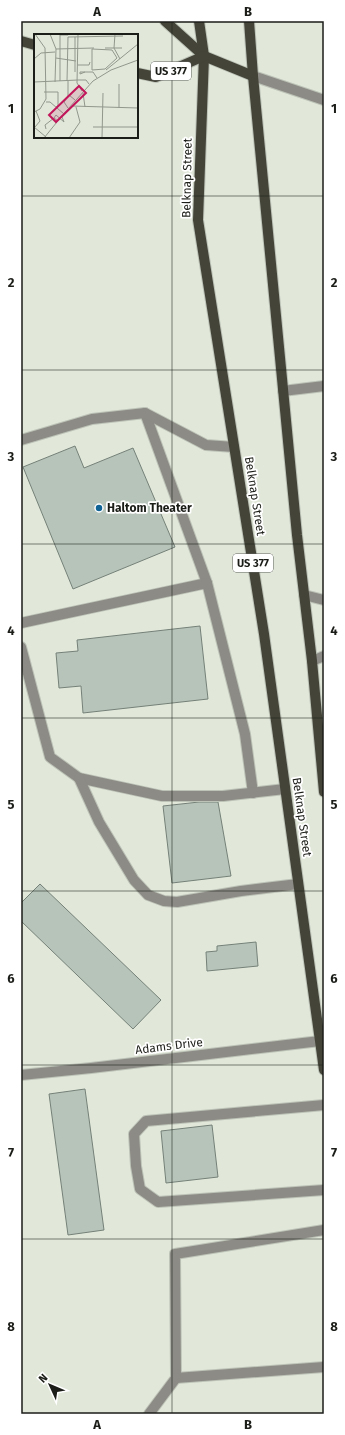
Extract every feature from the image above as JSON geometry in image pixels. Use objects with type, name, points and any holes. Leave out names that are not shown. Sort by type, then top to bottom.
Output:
[{"type":"main road","name":"US 377","points":[[165,21],[204,56],[253,76]]},
{"type":"main road","name":"Belknap Street","points":[[199,21],[204,56],[198,220],[264,634],[324,1070]]},
{"type":"main road","points":[[249,21],[297,535],[321,726],[324,792]]},
{"type":"main road","points":[[21,41],[34,45]]},
{"type":"main road","name":"US 377","points":[[138,73],[156,77],[204,56]]},
{"type":"street","points":[[253,76],[324,100]]},
{"type":"street","points":[[283,391],[324,386]]},
{"type":"street","points":[[145,413],[207,583],[245,734],[253,793]]},
{"type":"street","points":[[21,440],[92,418],[145,413],[206,445],[234,448]]},
{"type":"street","points":[[21,622],[207,583]]},
{"type":"street","points":[[304,595],[324,600]]},
{"type":"street","points":[[21,647],[50,756],[79,778],[162,796],[223,796],[285,789]]},
{"type":"street","points":[[312,661],[324,656]]},
{"type":"street","points":[[79,778],[99,822],[134,880],[148,895],[164,901],[177,902],[241,891],[298,884]]},
{"type":"street","name":"Adams Drive","points":[[21,1075],[99,1068],[320,1041]]},
{"type":"street","points":[[324,1106],[146,1121],[134,1134],[136,1166],[140,1189],[158,1202],[324,1190]]},
{"type":"street","points":[[149,1414],[176,1378],[175,1254],[324,1230]]},
{"type":"street","points":[[176,1378],[324,1367]]},
{"type":"building","name":"Haltom Theater","points":[[75,446],[84,468],[133,448],[175,547],[73,589],[23,467]]},
{"type":"building","points":[[200,626],[208,699],[83,713],[81,686],[59,688],[56,653],[78,651],[77,640]]},
{"type":"building","points":[[199,802],[218,802],[231,876],[172,883],[163,806]]},
{"type":"building","points":[[40,884],[161,1000],[133,1029],[21,921],[21,903]]},
{"type":"building","points":[[256,942],[258,966],[207,971],[206,952],[217,951],[217,946]]},
{"type":"building","points":[[85,1089],[104,1230],[68,1235],[49,1094]]},
{"type":"building","points":[[212,1125],[218,1177],[166,1183],[161,1131]]},
{"type":"place","name":"Haltom Theater","points":[[99,508]]}]
